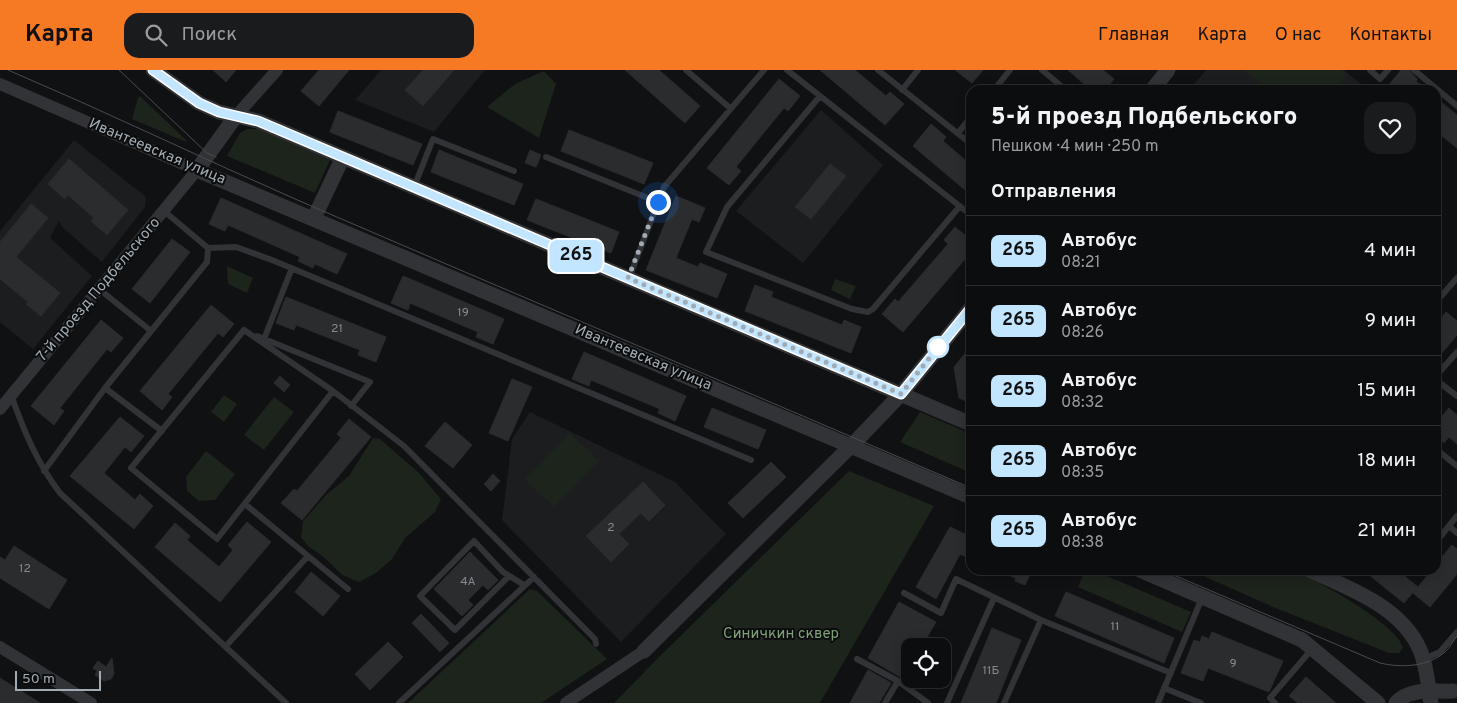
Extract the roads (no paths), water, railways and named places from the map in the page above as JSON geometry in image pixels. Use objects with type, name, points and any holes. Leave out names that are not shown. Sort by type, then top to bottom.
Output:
[{"type":"street","points":[[153,70],[199,103],[219,112],[258,121],[966,422]]},
{"type":"street","points":[[197,170],[236,116],[277,70]]},
{"type":"street","points":[[1156,85],[1168,70]]},
{"type":"street","name":"Ивантеевская улица","points":[[0,84],[197,170],[966,496]]},
{"type":"street","points":[[314,218],[343,157]]},
{"type":"street","name":"7-й проезд Подбельского","points":[[0,408],[197,170]]},
{"type":"street","points":[[566,703],[644,651],[852,446],[901,394],[966,314]]},
{"type":"street","points":[[1152,575],[1290,634],[1312,648],[1378,703]]},
{"type":"street","points":[[1320,575],[1383,608],[1402,623],[1413,637],[1423,660],[1427,697]]},
{"type":"street","points":[[0,647],[91,703]]},
{"type":"street","points":[[1397,702],[1406,694],[1427,697],[1456,690]]},
{"type":"street","points":[[1443,703],[1456,690]]},
{"type":"lane","points":[[686,70],[730,108]]},
{"type":"lane","points":[[628,278],[664,187],[764,70]]},
{"type":"lane","points":[[787,70],[966,211]]},
{"type":"lane","points":[[878,70],[966,140]]},
{"type":"lane","points":[[902,90],[918,70]]},
{"type":"lane","points":[[998,85],[1010,70]]},
{"type":"lane","points":[[1042,70],[1060,85]]},
{"type":"lane","points":[[1370,70],[1380,79],[1388,70]]},
{"type":"lane","points":[[1414,70],[1432,85]]},
{"type":"lane","points":[[1441,93],[1457,106]]},
{"type":"lane","points":[[820,96],[727,207],[706,252],[852,309],[868,312],[873,309],[960,206]]},
{"type":"lane","points":[[958,133],[966,123]]},
{"type":"lane","points":[[414,187],[433,139],[514,171]]},
{"type":"lane","points":[[546,157],[658,202]]},
{"type":"lane","points":[[164,211],[208,248],[236,247],[292,268],[751,460]]},
{"type":"lane","points":[[44,471],[105,388],[207,262],[208,248]]},
{"type":"lane","points":[[264,339],[292,268]]},
{"type":"lane","points":[[1441,296],[1457,278]]},
{"type":"lane","points":[[99,289],[151,331]]},
{"type":"lane","points":[[244,330],[370,382],[351,406]]},
{"type":"lane","points":[[244,330],[333,390],[404,446],[595,639],[596,644]]},
{"type":"lane","points":[[244,330],[132,468],[217,538],[333,390]]},
{"type":"lane","points":[[1441,372],[1457,352]]},
{"type":"lane","points":[[1441,382],[1457,396]]},
{"type":"lane","points":[[105,388],[162,431]]},
{"type":"lane","points":[[11,395],[27,439],[44,471],[60,494],[286,703]]},
{"type":"lane","points":[[1441,453],[1457,466]]},
{"type":"lane","points":[[245,504],[348,589]]},
{"type":"lane","points":[[1441,536],[1457,516]]},
{"type":"lane","points":[[1449,526],[1457,533]]},
{"type":"lane","points":[[509,576],[455,630],[420,596],[474,541],[503,572],[524,585]]},
{"type":"lane","points":[[226,646],[308,556]]},
{"type":"lane","points":[[399,703],[534,577]]},
{"type":"lane","points":[[904,593],[941,613],[956,579],[1041,620],[1171,672]]},
{"type":"lane","points":[[1158,703],[1202,596]]},
{"type":"lane","points":[[947,703],[994,598]]},
{"type":"lane","points":[[1004,703],[1041,620]]},
{"type":"lane","points":[[1423,660],[1440,652],[1457,632]]},
{"type":"lane","points":[[1275,703],[1270,698],[1312,648]]},
{"type":"lane","points":[[857,659],[898,681],[928,703]]},
{"type":"lane","points":[[885,703],[898,681]]},
{"type":"lane","points":[[1164,688],[1201,703]]},
{"type":"tram line","points":[[8,70],[302,202],[966,486]]},
{"type":"tram line","points":[[119,70],[207,153],[216,157]]},
{"type":"tram line","points":[[1174,575],[1380,663],[1405,666],[1430,661],[1447,650],[1457,636]]},
{"type":"park label","name":"Синичкин сквер","points":[[781,634]]}]
